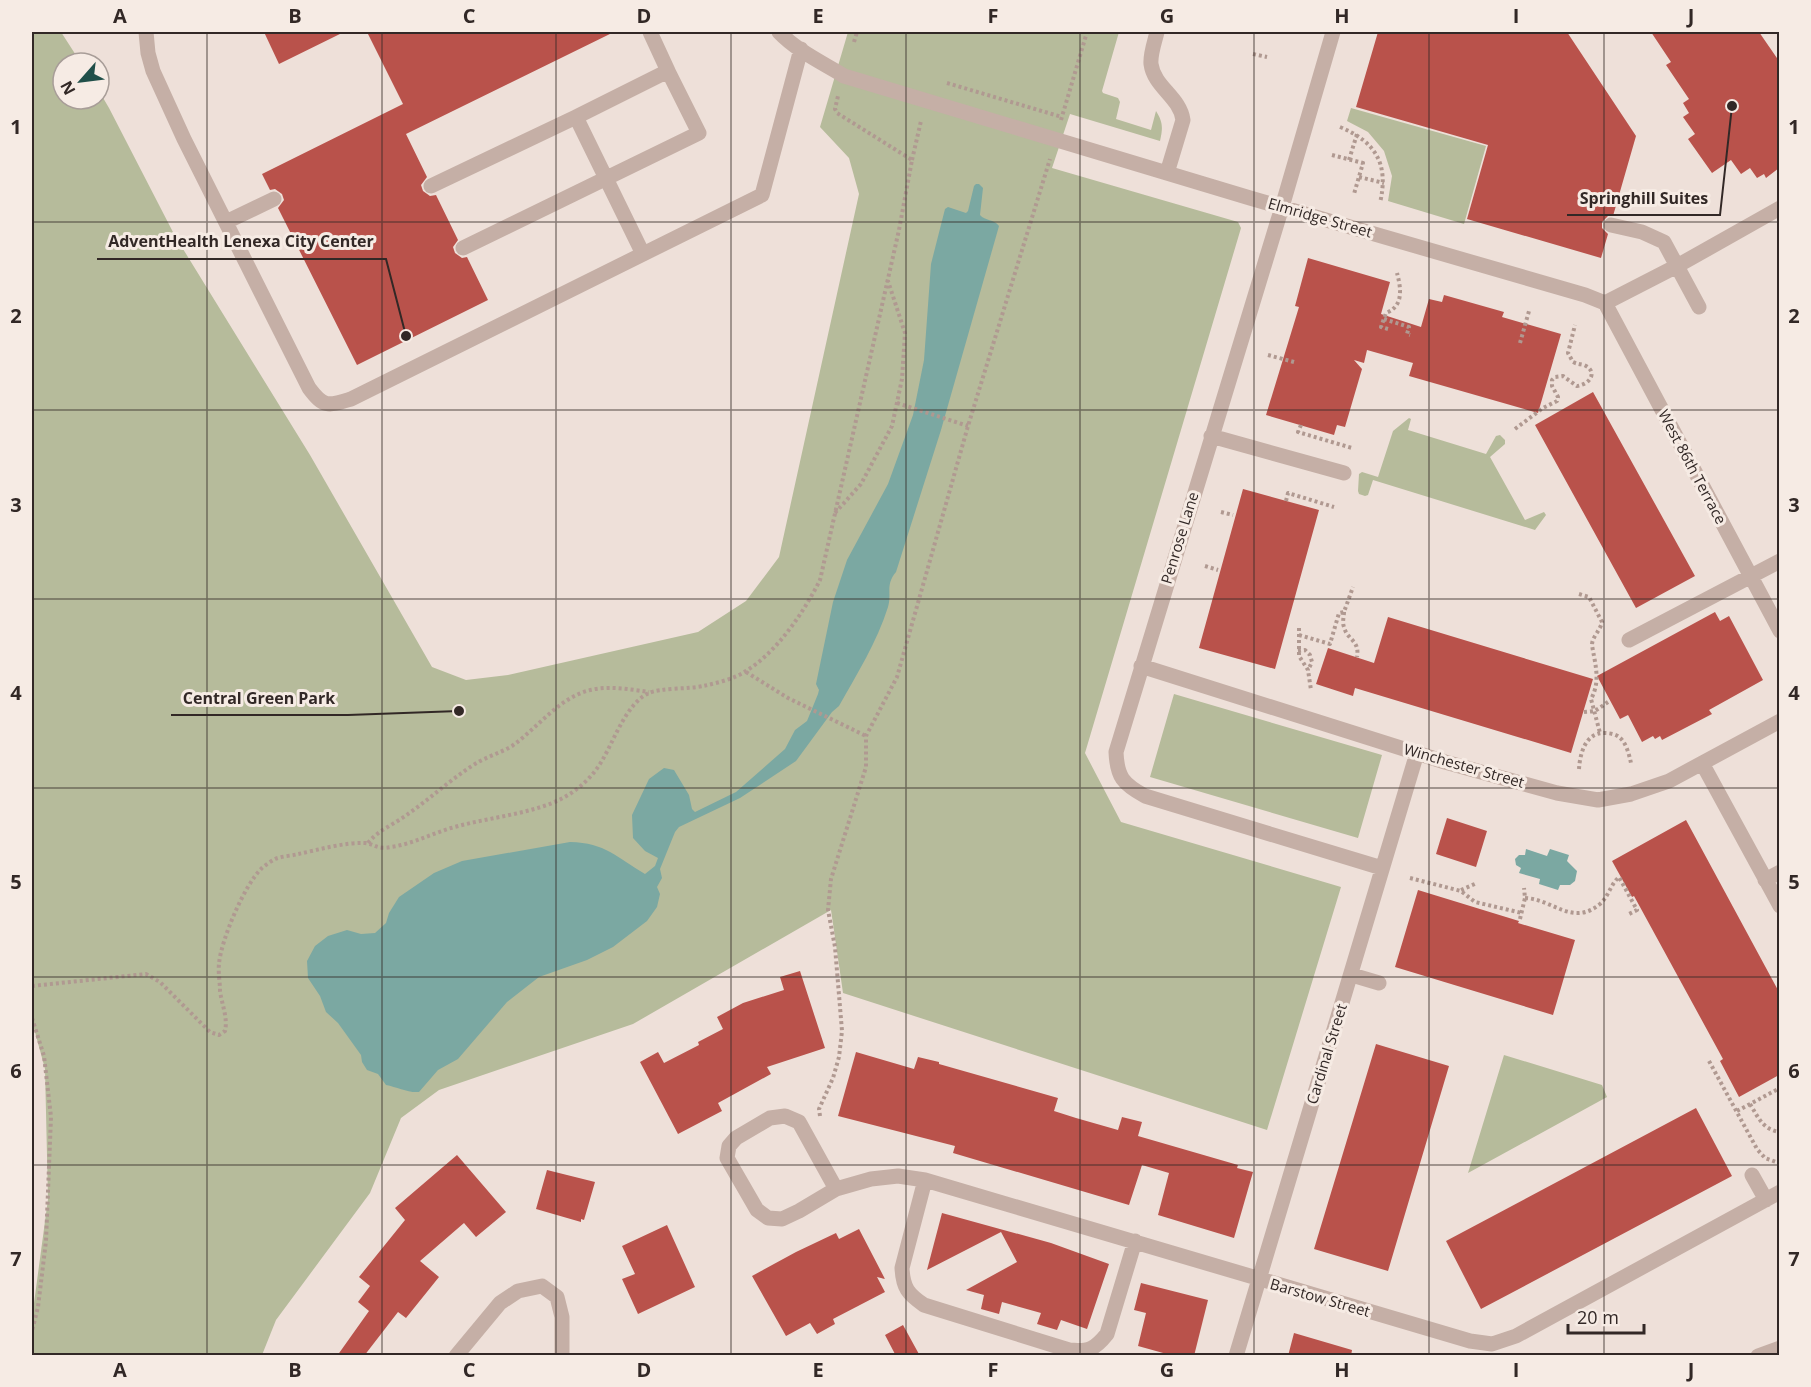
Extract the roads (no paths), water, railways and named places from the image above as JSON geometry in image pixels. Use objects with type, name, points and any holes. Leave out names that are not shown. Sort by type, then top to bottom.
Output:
[{"type":"street","points":[[146,32],[153,71],[184,139],[309,388],[318,400],[331,405],[351,399],[762,195],[801,49]]},
{"type":"street","points":[[463,248],[699,133],[650,32]]},
{"type":"street","name":"Elmridge Street","points":[[779,32],[786,39],[844,76],[1585,295],[1605,303]]},
{"type":"street","points":[[1157,32],[1151,62],[1154,74],[1182,111],[1183,120],[1167,173]]},
{"type":"street","name":"Penrose Lane","points":[[1333,32],[1116,752],[1117,769],[1122,780],[1134,791],[1145,796],[1382,867]]},
{"type":"street","points":[[431,186],[668,71]]},
{"type":"street","points":[[576,117],[643,254]]},
{"type":"street","points":[[226,222],[274,199]]},
{"type":"street","points":[[1605,303],[1677,266],[1779,208]]},
{"type":"street","points":[[1611,225],[1642,232],[1664,242],[1699,307]]},
{"type":"street","name":"West 86th Terrace","points":[[1605,303],[1779,631]]},
{"type":"street","points":[[1211,436],[1344,473]]},
{"type":"street","points":[[1629,640],[1779,561]]},
{"type":"street","name":"Winchester Street","points":[[1141,666],[1417,753],[1557,793],[1598,800],[1631,794],[1669,781],[1779,721]]},
{"type":"street","name":"Cardinal Street","points":[[1236,1356],[1417,753]]},
{"type":"street","points":[[1702,764],[1779,906]]},
{"type":"street","points":[[1765,880],[1779,872]]},
{"type":"street","points":[[1352,975],[1379,983]]},
{"type":"street","name":"Barstow Street","points":[[836,1189],[799,1122],[785,1116],[770,1118],[736,1137],[729,1146],[727,1158],[757,1210],[768,1218],[782,1219],[836,1189],[871,1179],[898,1176],[925,1180],[1135,1241],[1258,1280],[1470,1341],[1492,1344],[1516,1336],[1773,1196]]},
{"type":"street","points":[[1752,1175],[1773,1196]]},
{"type":"street","points":[[925,1180],[902,1268],[903,1282],[910,1295],[924,1305],[1069,1350],[1083,1351],[1097,1346],[1107,1334],[1135,1241]]},
{"type":"street","points":[[456,1356],[500,1303],[518,1291],[542,1286],[557,1297],[562,1317],[562,1356]]},
{"type":"street","points":[[1758,1356],[1779,1348]]},
{"type":"water","points":[[976,184],[983,188],[980,215],[999,226],[941,430],[896,572],[891,581],[888,607],[860,670],[839,706],[832,712],[796,761],[740,798],[679,827],[660,869],[662,878],[657,887],[660,894],[657,907],[647,921],[613,947],[587,960],[539,977],[507,1002],[458,1059],[438,1070],[419,1092],[386,1085],[378,1074],[367,1070],[361,1055],[338,1023],[326,1012],[320,996],[308,978],[307,961],[315,946],[328,936],[347,930],[361,934],[375,933],[386,923],[399,897],[434,873],[462,861],[570,842],[602,848],[645,874],[655,866],[658,858],[645,851],[633,838],[632,815],[649,779],[664,768],[674,770],[689,795],[692,809],[695,812],[736,792],[785,749],[795,730],[807,721],[819,690],[816,684],[833,602],[847,560],[888,484],[913,415],[924,360],[931,264],[945,209],[948,207],[966,213]]},
{"type":"water","points":[[1526,849],[1547,856],[1550,849],[1569,855],[1567,861],[1577,871],[1575,881],[1570,885],[1560,885],[1558,890],[1539,884],[1540,879],[1519,873],[1521,868],[1516,865],[1515,859],[1519,855],[1525,855]]},
{"type":"place","name":"Springhill Suites","points":[[1732,106]]},
{"type":"place","name":"AdventHealth Lenexa City Center","points":[[406,336]]},
{"type":"place","name":"Central Green Park","points":[[459,711]]}]
